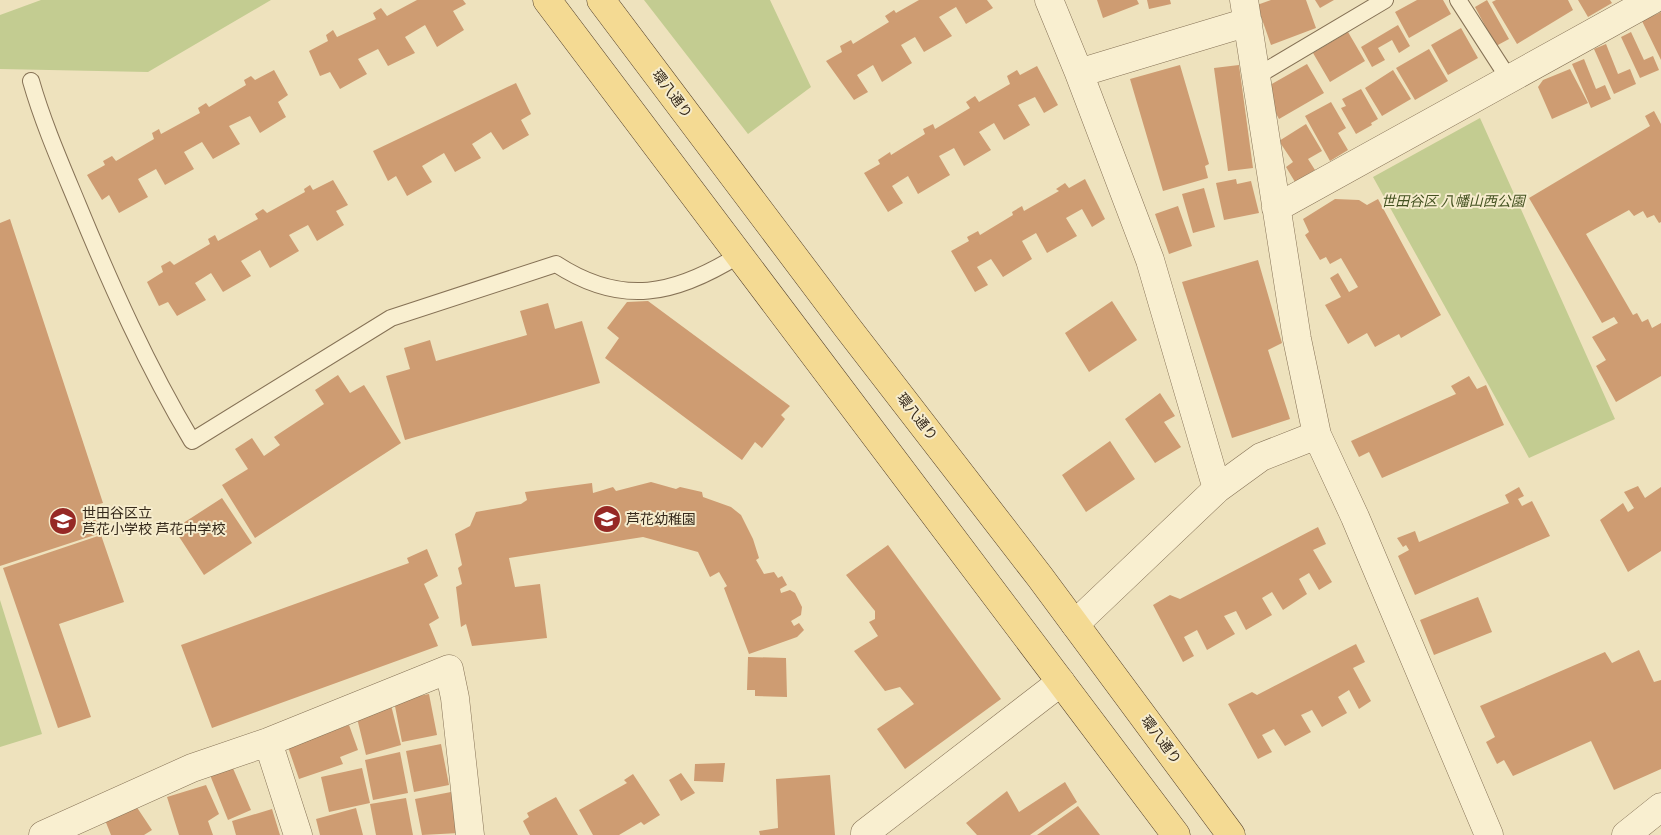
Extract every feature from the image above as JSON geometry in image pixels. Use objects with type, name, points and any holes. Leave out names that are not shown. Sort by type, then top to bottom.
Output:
[{"type":"main road","points":[[547,0],[1176,835]]},
{"type":"main road","name":"環八通り","points":[[601,0],[847,327],[1075,624],[1231,835]]},
{"type":"street","points":[[1049,0],[1079,72],[1150,260],[1217,489]]},
{"type":"street","points":[[1276,208],[1652,0]]},
{"type":"street","points":[[1079,72],[1246,11],[1297,339],[1317,435],[1354,517],[1489,835]]},
{"type":"street","points":[[1075,624],[1217,489],[1261,457],[1317,435]]},
{"type":"street","points":[[43,835],[192,768],[268,742],[449,669],[470,835]]},
{"type":"street","points":[[865,835],[865,833],[1061,682]]},
{"type":"street","points":[[268,742],[298,835]]},
{"type":"lane","points":[[1257,76],[1385,0]]},
{"type":"lane","points":[[1458,0],[1510,79]]},
{"type":"lane","points":[[31,81],[64,172],[110,282],[192,441],[391,318],[556,264],[574,276],[629,292],[668,288],[715,270],[739,255]]},
{"type":"green space","points":[[41,0],[271,0],[148,72],[0,69],[0,15]]},
{"type":"green space","points":[[644,0],[770,0],[811,87],[748,134]]},
{"type":"green space","name":"世田谷区 八幡山西公園","points":[[1480,118],[1615,419],[1529,458],[1373,177]]},
{"type":"green space","points":[[0,600],[42,734],[0,747]]},
{"type":"building","points":[[417,0],[463,0],[466,4],[453,11],[464,30],[437,47],[425,25],[405,37],[415,53],[388,66],[378,49],[358,59],[367,74],[340,89],[330,72],[320,76],[309,51],[328,41],[326,35],[333,30],[337,37],[376,19],[373,13],[381,8],[387,16]]},
{"type":"building","points":[[919,0],[987,0],[993,8],[966,24],[956,7],[939,17],[952,36],[924,52],[915,37],[901,45],[912,63],[882,82],[873,65],[857,75],[868,92],[854,100],[826,61],[842,52],[840,46],[851,40],[853,44],[889,22],[885,16],[894,10],[896,13]]},
{"type":"building","points":[[1097,0],[1137,0],[1139,4],[1103,18]]},
{"type":"building","points":[[1147,0],[1170,0],[1171,4],[1149,9]]},
{"type":"building","points":[[1271,0],[1306,0],[1316,28],[1271,45],[1257,5]]},
{"type":"building","points":[[1315,0],[1334,0],[1320,8]]},
{"type":"building","points":[[1417,0],[1443,0],[1451,14],[1409,38],[1395,12]]},
{"type":"building","points":[[1487,0],[1509,39],[1496,46],[1475,7]]},
{"type":"building","points":[[1496,0],[1568,0],[1573,10],[1517,44],[1492,2]]},
{"type":"building","points":[[1578,0],[1610,0],[1612,3],[1588,17]]},
{"type":"building","points":[[1661,12],[1661,60],[1642,21]]},
{"type":"building","points":[[1398,25],[1410,46],[1399,53],[1392,40],[1378,48],[1385,60],[1372,67],[1361,47]]},
{"type":"building","points":[[1461,28],[1478,58],[1448,75],[1431,45]]},
{"type":"building","points":[[1348,32],[1365,61],[1330,82],[1313,53]]},
{"type":"building","points":[[1631,32],[1644,60],[1653,56],[1659,70],[1640,78],[1621,37]]},
{"type":"building","points":[[1606,44],[1618,74],[1630,69],[1636,84],[1614,94],[1594,49]]},
{"type":"building","points":[[1429,49],[1448,81],[1415,100],[1396,68]]},
{"type":"building","points":[[1584,59],[1596,89],[1605,85],[1611,99],[1591,108],[1572,64]]},
{"type":"building","points":[[1307,64],[1324,93],[1279,119],[1263,89]]},
{"type":"building","points":[[1180,65],[1209,164],[1205,166],[1208,178],[1163,191],[1130,79]]},
{"type":"building","points":[[1239,65],[1253,168],[1228,171],[1214,68]]},
{"type":"building","points":[[1037,66],[1058,105],[1044,113],[1035,97],[1018,105],[1030,125],[1004,140],[994,123],[979,132],[991,150],[964,166],[954,148],[939,156],[950,175],[918,194],[908,176],[892,186],[903,203],[888,212],[864,173],[880,164],[878,160],[890,152],[891,155],[925,134],[923,129],[933,124],[935,129],[970,108],[966,102],[975,96],[979,102],[1010,84],[1007,76],[1017,70],[1020,75]]},
{"type":"building","points":[[1570,69],[1588,103],[1552,119],[1538,87],[1543,80]]},
{"type":"building","points":[[274,70],[288,95],[278,102],[286,117],[260,133],[250,116],[229,126],[240,144],[213,159],[202,142],[184,152],[194,169],[165,185],[156,169],[138,179],[148,197],[119,213],[109,195],[102,200],[87,175],[105,165],[103,161],[112,156],[116,161],[154,139],[152,133],[159,129],[161,134],[200,113],[198,108],[206,103],[209,107],[246,85],[244,80],[251,76],[255,80]]},
{"type":"building","points":[[1393,70],[1411,99],[1382,116],[1365,88]]},
{"type":"building","points":[[516,83],[531,114],[521,120],[529,135],[503,150],[491,132],[472,144],[481,158],[455,172],[444,153],[422,166],[432,182],[407,196],[396,176],[388,181],[373,151]]},
{"type":"building","points":[[1361,89],[1378,119],[1371,123],[1372,125],[1356,134],[1341,108],[1346,106],[1342,99]]},
{"type":"building","points":[[1331,102],[1346,128],[1338,133],[1348,150],[1330,161],[1305,116]]},
{"type":"building","points":[[1654,111],[1661,124],[1661,222],[1659,223],[1654,215],[1647,218],[1643,211],[1634,216],[1629,210],[1586,234],[1633,315],[1637,313],[1642,322],[1648,319],[1652,328],[1661,323],[1661,376],[1616,402],[1596,366],[1606,360],[1592,337],[1618,323],[1614,317],[1602,323],[1529,198],[1650,126],[1645,116]]},
{"type":"building","points":[[1306,124],[1322,151],[1308,159],[1315,170],[1295,182],[1286,167],[1293,162],[1279,141]]},
{"type":"building","points":[[1085,179],[1105,219],[1092,227],[1082,209],[1066,218],[1077,236],[1047,253],[1036,233],[1022,241],[1032,259],[1003,277],[991,259],[977,267],[988,285],[975,292],[951,251],[969,241],[967,237],[978,231],[980,235],[1013,215],[1012,212],[1022,206],[1024,211],[1059,191],[1056,189],[1065,183],[1069,188]]},
{"type":"building","points":[[1236,179],[1237,184],[1251,181],[1259,213],[1224,220],[1216,183]]},
{"type":"building","points":[[333,180],[348,205],[336,211],[344,225],[317,241],[308,225],[289,235],[299,251],[270,268],[260,250],[241,261],[251,276],[223,292],[211,273],[195,283],[206,300],[177,316],[168,302],[159,306],[147,282],[163,272],[161,266],[170,261],[174,265],[210,244],[208,239],[215,235],[218,241],[258,219],[255,214],[263,209],[267,213],[305,192],[304,189],[310,185],[313,190]]},
{"type":"building","points":[[1204,188],[1215,227],[1193,233],[1182,194]]},
{"type":"building","points":[[1335,199],[1359,200],[1367,205],[1378,199],[1441,315],[1401,338],[1399,334],[1375,347],[1367,333],[1348,344],[1325,305],[1341,297],[1330,278],[1338,273],[1349,292],[1358,287],[1341,258],[1330,264],[1326,257],[1320,260],[1305,235],[1309,232],[1303,219]]},
{"type":"building","points":[[1178,206],[1192,246],[1169,254],[1155,214]]},
{"type":"building","points":[[10,219],[103,503],[92,506],[101,533],[0,566],[0,223]]},
{"type":"building","points":[[1258,260],[1282,343],[1268,350],[1290,419],[1232,438],[1182,282]]},
{"type":"building","points":[[648,301],[790,406],[781,415],[785,419],[762,448],[755,442],[742,460],[605,358],[619,338],[607,328],[627,302]]},
{"type":"building","points":[[1112,301],[1137,340],[1089,372],[1065,333]]},
{"type":"building","points":[[548,303],[555,329],[582,321],[600,383],[405,440],[386,376],[410,369],[404,348],[430,340],[436,361],[527,335],[520,311]]},
{"type":"building","points":[[338,375],[350,393],[364,385],[401,443],[255,538],[222,485],[248,469],[235,449],[252,438],[264,456],[280,445],[274,437],[324,404],[315,390]]},
{"type":"building","points":[[1469,376],[1477,389],[1486,385],[1504,425],[1382,478],[1369,452],[1359,457],[1351,441],[1456,394],[1451,386]]},
{"type":"building","points":[[1160,393],[1175,416],[1164,422],[1181,447],[1155,463],[1125,419]]},
{"type":"building","points":[[1110,441],[1135,479],[1086,512],[1062,475]]},
{"type":"building","points":[[651,482],[676,489],[680,487],[702,492],[703,497],[731,507],[741,515],[753,539],[759,558],[756,560],[764,574],[774,572],[778,578],[782,576],[787,585],[780,589],[781,593],[790,590],[795,593],[802,607],[801,615],[791,621],[794,626],[799,623],[804,630],[797,637],[749,654],[724,588],[727,586],[719,572],[710,577],[698,552],[643,537],[509,558],[515,587],[540,584],[547,638],[472,646],[466,624],[461,627],[456,587],[462,584],[458,568],[462,565],[455,534],[470,526],[476,512],[521,504],[527,500],[525,492],[592,483],[593,493],[613,487],[616,491]]},
{"type":"building","points":[[1638,486],[1645,498],[1661,487],[1661,551],[1628,572],[1600,520],[1623,503],[1628,512],[1634,508],[1624,492]]},
{"type":"building","points":[[1519,487],[1524,496],[1518,499],[1522,506],[1532,501],[1550,536],[1415,595],[1398,556],[1409,550],[1406,545],[1403,547],[1397,538],[1415,531],[1419,542],[1509,503],[1505,495]]},
{"type":"building","points":[[222,498],[252,543],[204,575],[174,529]]},
{"type":"building","points":[[1318,527],[1326,544],[1313,550],[1332,582],[1319,590],[1309,573],[1299,579],[1307,594],[1283,610],[1272,592],[1262,598],[1272,615],[1246,630],[1236,611],[1224,616],[1235,634],[1207,650],[1197,630],[1184,637],[1194,656],[1183,662],[1153,605],[1170,595],[1180,599]]},
{"type":"building","points":[[101,535],[124,602],[59,624],[91,717],[58,728],[3,568]]},
{"type":"building","points":[[888,545],[1001,699],[905,769],[877,729],[914,704],[900,687],[885,691],[854,651],[878,636],[869,622],[875,619],[875,611],[846,575]]},
{"type":"building","points":[[427,549],[438,576],[424,584],[439,618],[429,624],[438,646],[212,728],[181,645],[409,563],[407,558]]},
{"type":"building","points":[[1478,597],[1492,632],[1434,655],[1420,620]]},
{"type":"building","points":[[1356,644],[1365,662],[1353,668],[1371,701],[1359,709],[1349,690],[1338,697],[1347,713],[1322,727],[1312,710],[1301,715],[1311,732],[1285,746],[1274,729],[1262,735],[1272,752],[1258,759],[1228,704],[1252,692],[1257,695]]},
{"type":"building","points":[[1639,650],[1654,682],[1661,680],[1661,769],[1614,790],[1591,741],[1513,776],[1504,760],[1497,764],[1486,742],[1495,737],[1480,706],[1605,652],[1612,663]]},
{"type":"building","points":[[748,657],[786,658],[787,697],[755,696],[755,690],[747,690]]},
{"type":"building","points":[[429,694],[437,735],[402,742],[394,701]]},
{"type":"building","points":[[391,705],[401,745],[366,755],[356,714]]},
{"type":"building","points":[[349,725],[358,750],[340,757],[343,764],[299,779],[288,747]]},
{"type":"building","points":[[441,744],[449,785],[414,792],[406,751]]},
{"type":"building","points":[[400,752],[408,793],[373,800],[365,760]]},
{"type":"building","points":[[725,763],[723,782],[694,781],[695,764]]},
{"type":"building","points":[[232,766],[251,810],[228,820],[210,775]]},
{"type":"building","points":[[362,768],[370,803],[329,812],[321,777]]},
{"type":"building","points":[[681,773],[695,793],[681,801],[669,780]]},
{"type":"building","points":[[633,774],[660,815],[644,825],[641,822],[619,835],[593,835],[579,810],[627,783],[624,780]]},
{"type":"building","points":[[830,775],[835,835],[760,835],[759,831],[778,828],[776,779]]},
{"type":"building","points":[[1065,782],[1077,802],[1030,835],[977,835],[966,823],[1007,791],[1019,812]]},
{"type":"building","points":[[206,785],[219,814],[208,821],[213,835],[179,835],[167,797]]},
{"type":"building","points":[[451,792],[459,833],[422,835],[415,799]]},
{"type":"building","points":[[556,797],[578,835],[530,835],[523,821],[529,817],[527,813]]},
{"type":"building","points":[[406,798],[413,835],[376,835],[370,804]]},
{"type":"building","points":[[136,806],[152,830],[144,835],[111,835],[105,820]]},
{"type":"building","points":[[1078,806],[1100,835],[1037,835]]},
{"type":"building","points":[[356,808],[363,835],[320,835],[316,819]]},
{"type":"building","points":[[272,809],[280,835],[236,835],[232,821]]},
{"type":"place","name":"芦花幼稚園","points":[[607,519]]},
{"type":"place","name":"世田谷区立 芦花小学校 芦花中学校","points":[[63,521]]}]
